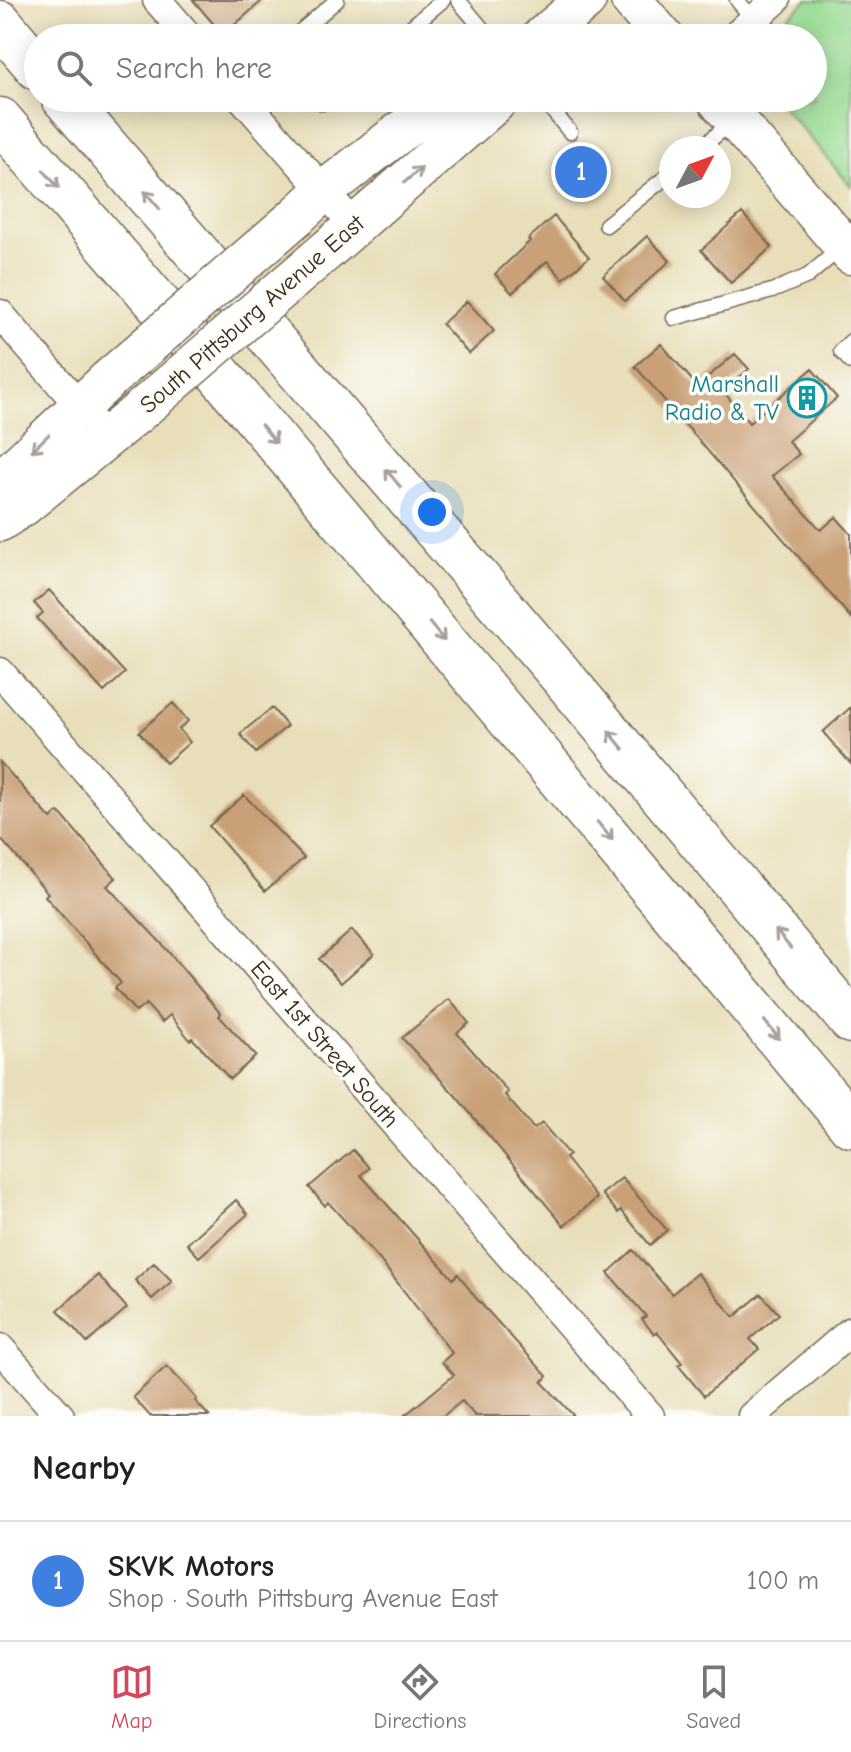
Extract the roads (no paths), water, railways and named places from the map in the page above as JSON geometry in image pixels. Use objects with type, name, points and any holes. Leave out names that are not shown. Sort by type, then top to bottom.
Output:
[{"type":"highway","points":[[0,23],[24,51]]},
{"type":"highway","points":[[76,112],[525,633],[851,1021]]},
{"type":"highway","points":[[0,120],[851,1125]]},
{"type":"street","points":[[157,0],[178,24]]},
{"type":"street","points":[[558,24],[586,0]]},
{"type":"street","points":[[631,0],[652,24]]},
{"type":"street","points":[[741,19],[776,0]]},
{"type":"street","points":[[251,112],[310,204],[340,239]]},
{"type":"street","name":"South Pittsburg Avenue East","points":[[0,482],[94,393],[310,204],[426,112]]},
{"type":"street","name":"South Pittsburg Avenue East","points":[[0,521],[122,426],[485,112]]},
{"type":"street","points":[[728,112],[847,250]]},
{"type":"street","points":[[0,314],[94,393],[122,426]]},
{"type":"street","name":"East 1st Street South","points":[[0,672],[650,1416]]},
{"type":"street","points":[[752,1416],[851,1331]]},
{"type":"street","points":[[0,1348],[60,1416]]},
{"type":"lane","points":[[309,24],[337,0]]},
{"type":"lane","points":[[415,24],[443,0]]},
{"type":"lane","points":[[458,0],[478,24]]},
{"type":"lane","points":[[554,112],[570,132]]},
{"type":"lane","points":[[708,136],[723,112]]},
{"type":"lane","points":[[606,225],[659,183]]},
{"type":"lane","points":[[674,318],[772,291],[808,276],[847,250]]},
{"type":"lane","points":[[851,341],[841,351],[851,362]]},
{"type":"place","name":"SKVK Motors","points":[[581,172]]},
{"type":"place","name":"Marshall Radio & TV","points":[[807,398]]}]
